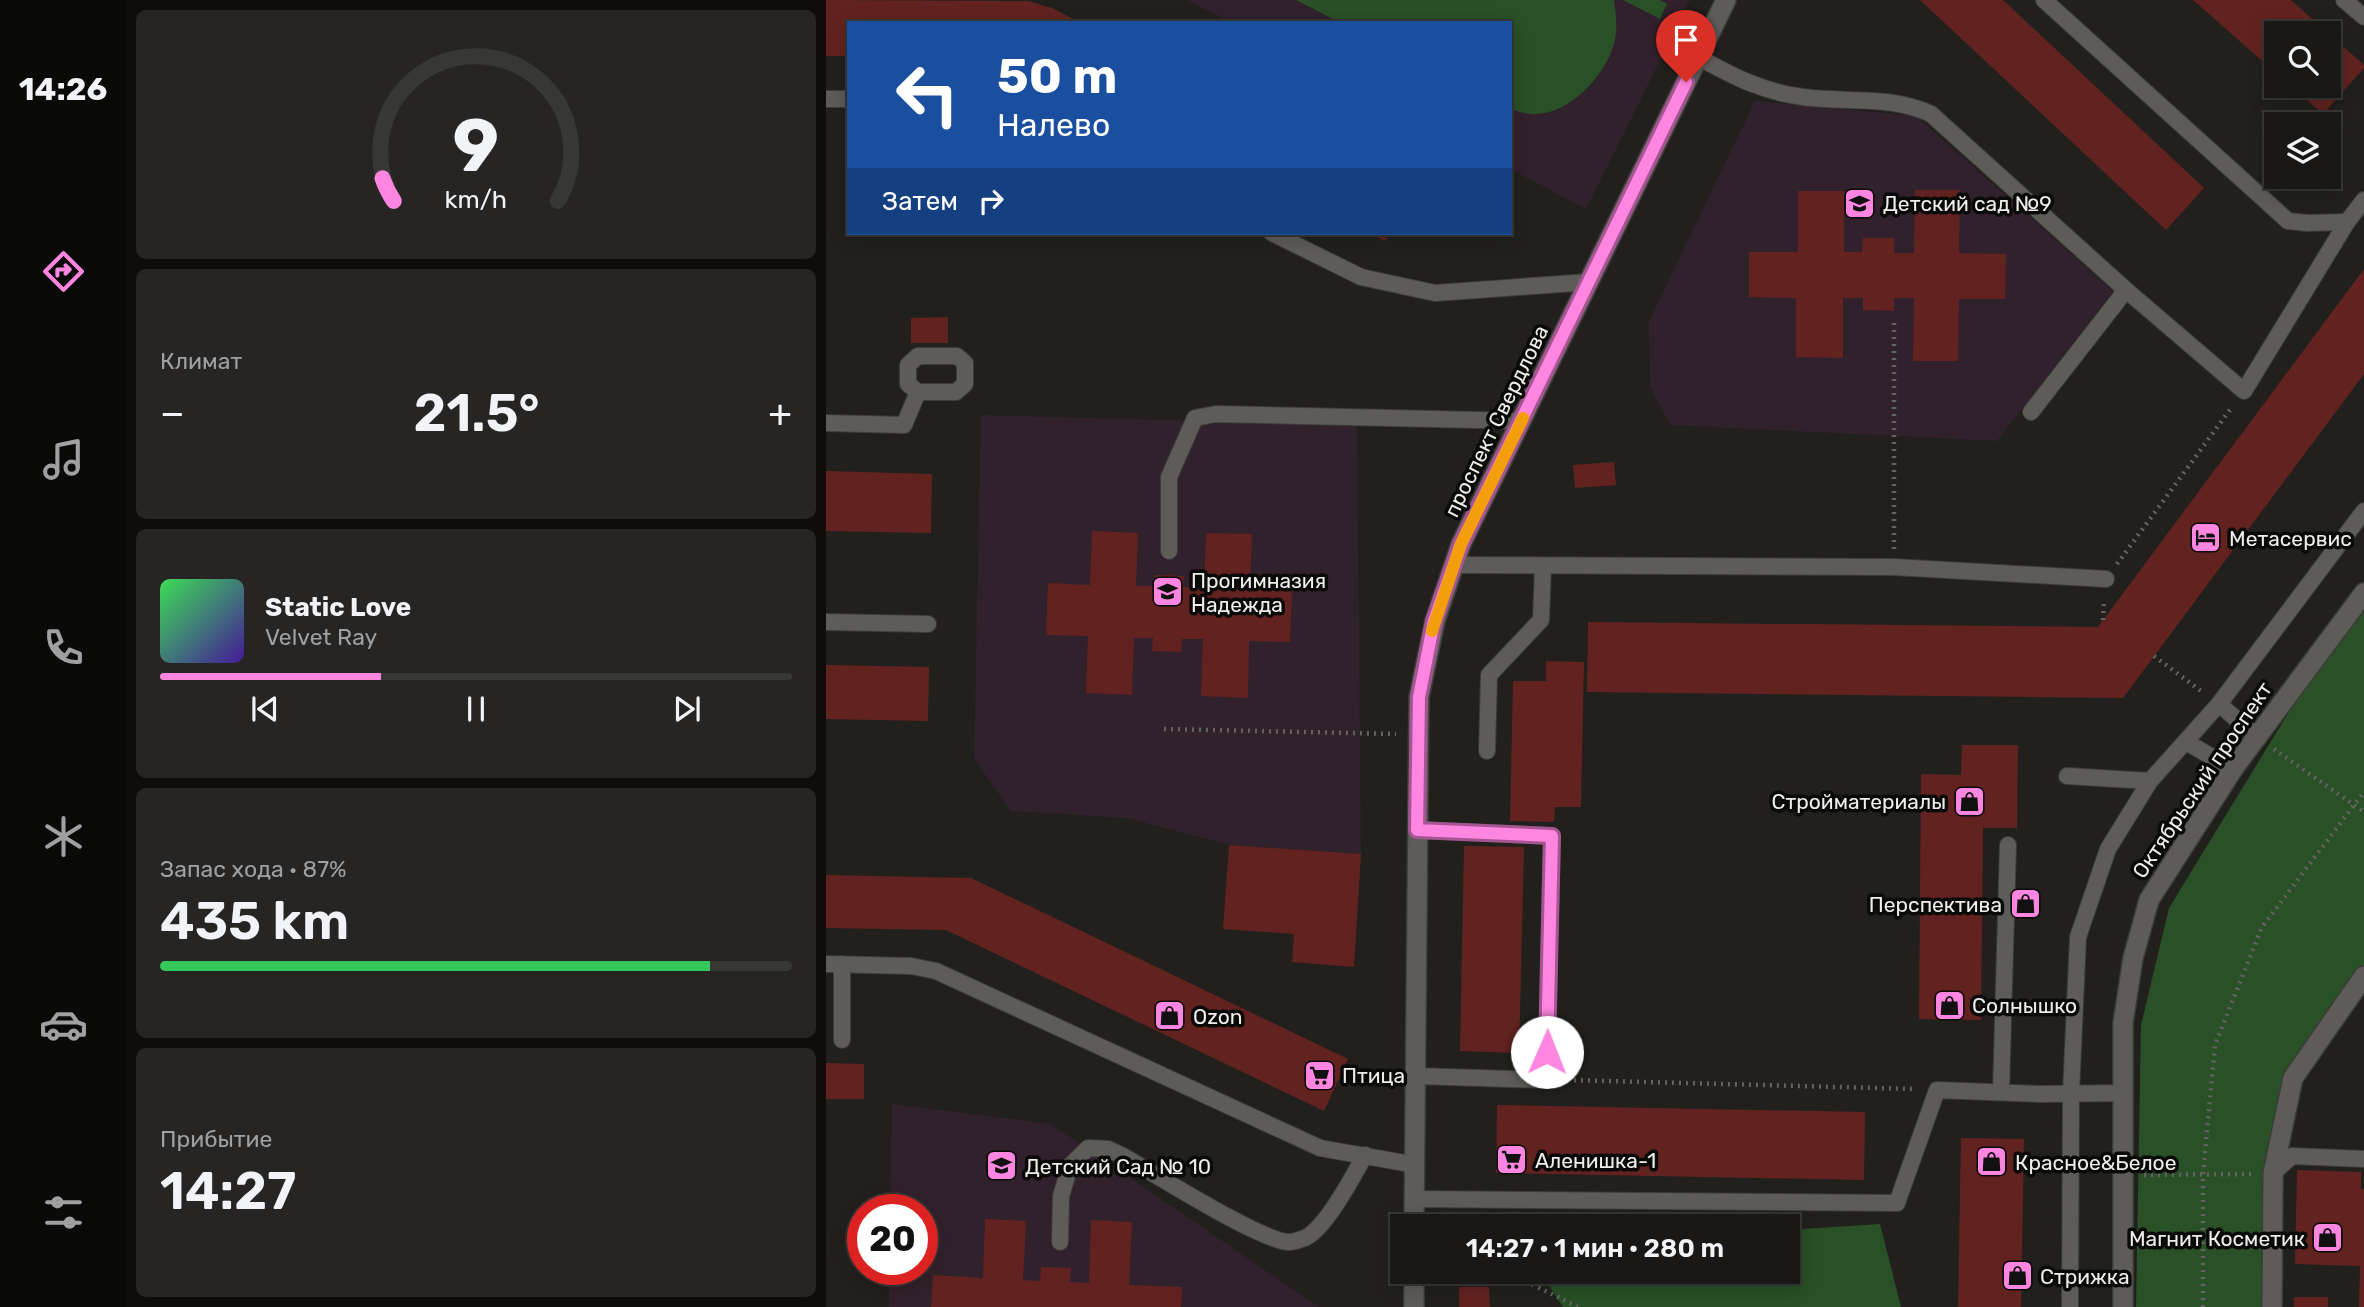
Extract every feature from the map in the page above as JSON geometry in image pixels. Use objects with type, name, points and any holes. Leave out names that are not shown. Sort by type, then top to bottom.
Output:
[{"type":"street","name":"проспект Свердлова","points":[[1414,1214],[1419,697],[1434,621],[1461,544],[1726,0]]},
{"type":"street","name":"Октябрьский проспект","points":[[2123,1307],[2123,1023],[2133,958],[2149,900],[2256,736],[2364,593]]},
{"type":"street","points":[[2272,1307],[2273,1173],[2293,1077],[2364,976]]},
{"type":"street","points":[[1414,1284],[1414,1307]]},
{"type":"lane","points":[[2044,0],[2288,221],[2347,222]]},
{"type":"lane","points":[[2344,0],[2364,17]]},
{"type":"lane","points":[[1698,57],[1735,78],[1767,91],[1803,97],[1885,101],[1913,106],[1931,114],[2126,290],[2244,391],[2347,222],[2364,200]]},
{"type":"lane","points":[[826,99],[847,99]]},
{"type":"lane","points":[[1276,235],[1360,277],[1436,293],[1589,282]]},
{"type":"lane","points":[[2031,412],[2126,290]]},
{"type":"lane","points":[[826,423],[904,425],[918,392]]},
{"type":"lane","points":[[1169,551],[1169,477],[1195,418],[1216,415],[1522,421]]},
{"type":"lane","points":[[2070,1307],[2071,1093],[2078,937],[2108,849],[2150,781],[2219,704],[2364,511]]},
{"type":"lane","points":[[1454,565],[1894,567],[2106,579]]},
{"type":"lane","points":[[1487,751],[1489,675],[1541,620],[1543,566]]},
{"type":"lane","points":[[826,622],[928,624]]},
{"type":"lane","points":[[2219,704],[2256,736]]},
{"type":"lane","points":[[2186,742],[2233,769]]},
{"type":"lane","points":[[2067,776],[2150,781]]},
{"type":"lane","points":[[1417,830],[1552,836],[1546,1080],[1417,1076]]},
{"type":"lane","points":[[2001,1091],[2008,845]]},
{"type":"lane","points":[[842,1040],[834,964],[911,966],[936,971],[1320,1148],[1416,1165]]},
{"type":"lane","points":[[1414,1199],[1897,1203],[1937,1090],[2040,1094],[2123,1093]]},
{"type":"lane","points":[[1060,1242],[1059,1217],[1064,1186],[1070,1166],[1088,1148],[1108,1149],[1123,1156],[1256,1231],[1288,1242],[1306,1237],[1321,1223],[1365,1155]]},
{"type":"lane","points":[[2273,1173],[2292,1156],[2364,1159]]},
{"type":"path","points":[[1894,323],[1894,567]]},
{"type":"path","points":[[2103,620],[2106,579],[2244,391]]},
{"type":"path","points":[[2154,656],[2219,704]]},
{"type":"path","points":[[1164,729],[1418,734]]},
{"type":"path","points":[[2256,736],[2364,812]]},
{"type":"path","points":[[2203,1307],[2203,1175],[2215,1045],[2262,927],[2364,792]]},
{"type":"path","points":[[1546,1080],[1937,1090]]},
{"type":"path","points":[[2123,1175],[2273,1173]]},
{"type":"path","points":[[1531,1284],[1578,1307]]},
{"type":"shaded area","points":[[1187,0],[1690,0],[1586,209],[1512,170],[1512,21],[1227,21]]},
{"type":"shaded area","name":"Детский сад №9","points":[[1755,101],[1916,116],[2113,291],[1997,441],[1670,425],[1650,387],[1649,321]]},
{"type":"shaded area","name":"Прогимназия Надежда","points":[[981,415],[1357,425],[1361,854],[1229,845],[1127,818],[1011,811],[974,759]]},
{"type":"shaded area","name":"Детский Сад № 10","points":[[892,1104],[1051,1124],[1319,1307],[889,1307],[889,1285],[938,1285],[938,1194],[890,1194]]},
{"type":"green space","points":[[1296,0],[1614,0],[1616,33],[1608,59],[1599,74],[1574,100],[1543,113],[1527,113],[1512,109],[1512,21],[1337,21]]},
{"type":"green space","points":[[1623,0],[1660,0],[1667,4],[1660,19]]},
{"type":"green space","points":[[2364,610],[2364,971],[2286,1078],[2267,1149],[2265,1307],[2136,1307],[2141,1025],[2169,908],[2295,702]]},
{"type":"green space","points":[[1880,1224],[1901,1307],[1563,1307],[1548,1284],[1800,1284],[1800,1229]]},
{"type":"building","points":[[826,0],[1028,1],[1052,8],[1077,21],[847,21],[847,56],[826,56]]},
{"type":"building","points":[[1920,0],[2003,0],[2204,188],[2166,230]]},
{"type":"building","points":[[2193,0],[2291,0],[2315,21],[2264,21],[2264,63]]},
{"type":"building","points":[[2341,45],[2364,65],[2341,94]]},
{"type":"building","points":[[2305,98],[2337,98],[2325,112],[2321,112]]},
{"type":"building","points":[[1915,190],[1960,190],[1959,253],[2006,254],[2005,299],[1959,299],[1958,361],[1913,361],[1914,298],[1894,298],[1894,311],[1863,310],[1863,298],[1843,298],[1843,358],[1796,357],[1796,298],[1749,297],[1749,252],[1798,252],[1798,191],[1844,191],[1844,252],[1862,252],[1863,238],[1894,238],[1894,253],[1914,253]]},
{"type":"building","points":[[1374,235],[1388,235],[1385,241]]},
{"type":"building","points":[[2364,269],[2364,374],[2123,698],[1587,692],[1588,622],[2098,627]]},
{"type":"building","points":[[948,317],[948,343],[911,343],[911,318]]},
{"type":"building","points":[[1614,462],[1616,485],[1575,488],[1573,465]]},
{"type":"building","points":[[826,471],[932,474],[931,533],[826,531]]},
{"type":"building","points":[[1092,531],[1138,533],[1136,586],[1155,586],[1155,575],[1184,576],[1183,587],[1204,588],[1206,533],[1252,534],[1250,589],[1292,590],[1290,642],[1249,641],[1248,698],[1201,696],[1203,639],[1182,639],[1181,652],[1152,651],[1153,638],[1134,638],[1132,695],[1086,693],[1088,636],[1046,635],[1048,583],[1090,585]]},
{"type":"building","points":[[1546,661],[1584,662],[1581,807],[1555,807],[1554,822],[1510,821],[1513,681],[1546,681]]},
{"type":"building","points":[[826,665],[929,667],[928,721],[826,719]]},
{"type":"building","points":[[1962,745],[2018,745],[2017,828],[1983,828],[1981,1020],[1919,1019],[1921,774],[1961,775]]},
{"type":"building","points":[[1229,845],[1361,854],[1354,967],[1292,962],[1294,934],[1223,929]]},
{"type":"building","points":[[1464,846],[1524,847],[1519,1053],[1460,1051]]},
{"type":"building","points":[[826,875],[971,878],[1348,1059],[1324,1111],[946,930],[826,928]]},
{"type":"building","points":[[826,1063],[864,1064],[864,1099],[826,1099]]},
{"type":"building","points":[[1497,1105],[1865,1112],[1864,1180],[1496,1173]]},
{"type":"building","points":[[1961,1138],[2024,1139],[2021,1307],[1958,1307]]},
{"type":"building","name":"Магнит Косметик","points":[[2297,1170],[2361,1172],[2361,1189],[2364,1189],[2364,1307],[2359,1307],[2360,1266],[2295,1264]]},
{"type":"building","points":[[985,1219],[1026,1221],[1023,1280],[1040,1281],[1041,1267],[1071,1268],[1070,1282],[1089,1283],[1091,1220],[1132,1222],[1129,1285],[1182,1287],[1181,1307],[931,1307],[932,1285],[938,1285],[938,1275],[983,1278]]},
{"type":"building","points":[[1459,1287],[1489,1287],[1490,1307],[1459,1307]]},
{"type":"building","points":[[2294,1297],[2328,1297],[2328,1307],[2294,1307]]},
{"type":"slow traffic","points":[[1432,631],[1461,544],[1523,418]]},
{"type":"place","name":"Детский сад №9","points":[[1860,203]]},
{"type":"place","name":"Метасервис","points":[[2206,538]]},
{"type":"place","name":"Прогимназия Надежда","points":[[1168,592]]},
{"type":"place","name":"Стройматериалы","points":[[1969,801]]},
{"type":"place","name":"Перспектива","points":[[2025,904]]},
{"type":"place","name":"Солнышко","points":[[1949,1005]]},
{"type":"place","name":"Ozon","points":[[1170,1016]]},
{"type":"place","name":"Птица","points":[[1319,1075]]},
{"type":"place","name":"Аленишка-1","points":[[1512,1160]]},
{"type":"place","name":"Красное&Белое","points":[[1992,1162]]},
{"type":"place","name":"Детский Сад № 10","points":[[1002,1166]]},
{"type":"place","name":"Магнит Косметик","points":[[2328,1238]]},
{"type":"place","name":"Стрижка","points":[[2017,1276]]},
{"type":"route","points":[[1547,1052],[1552,836],[1417,830],[1419,697],[1434,621],[1461,544],[1686,82]]}]
